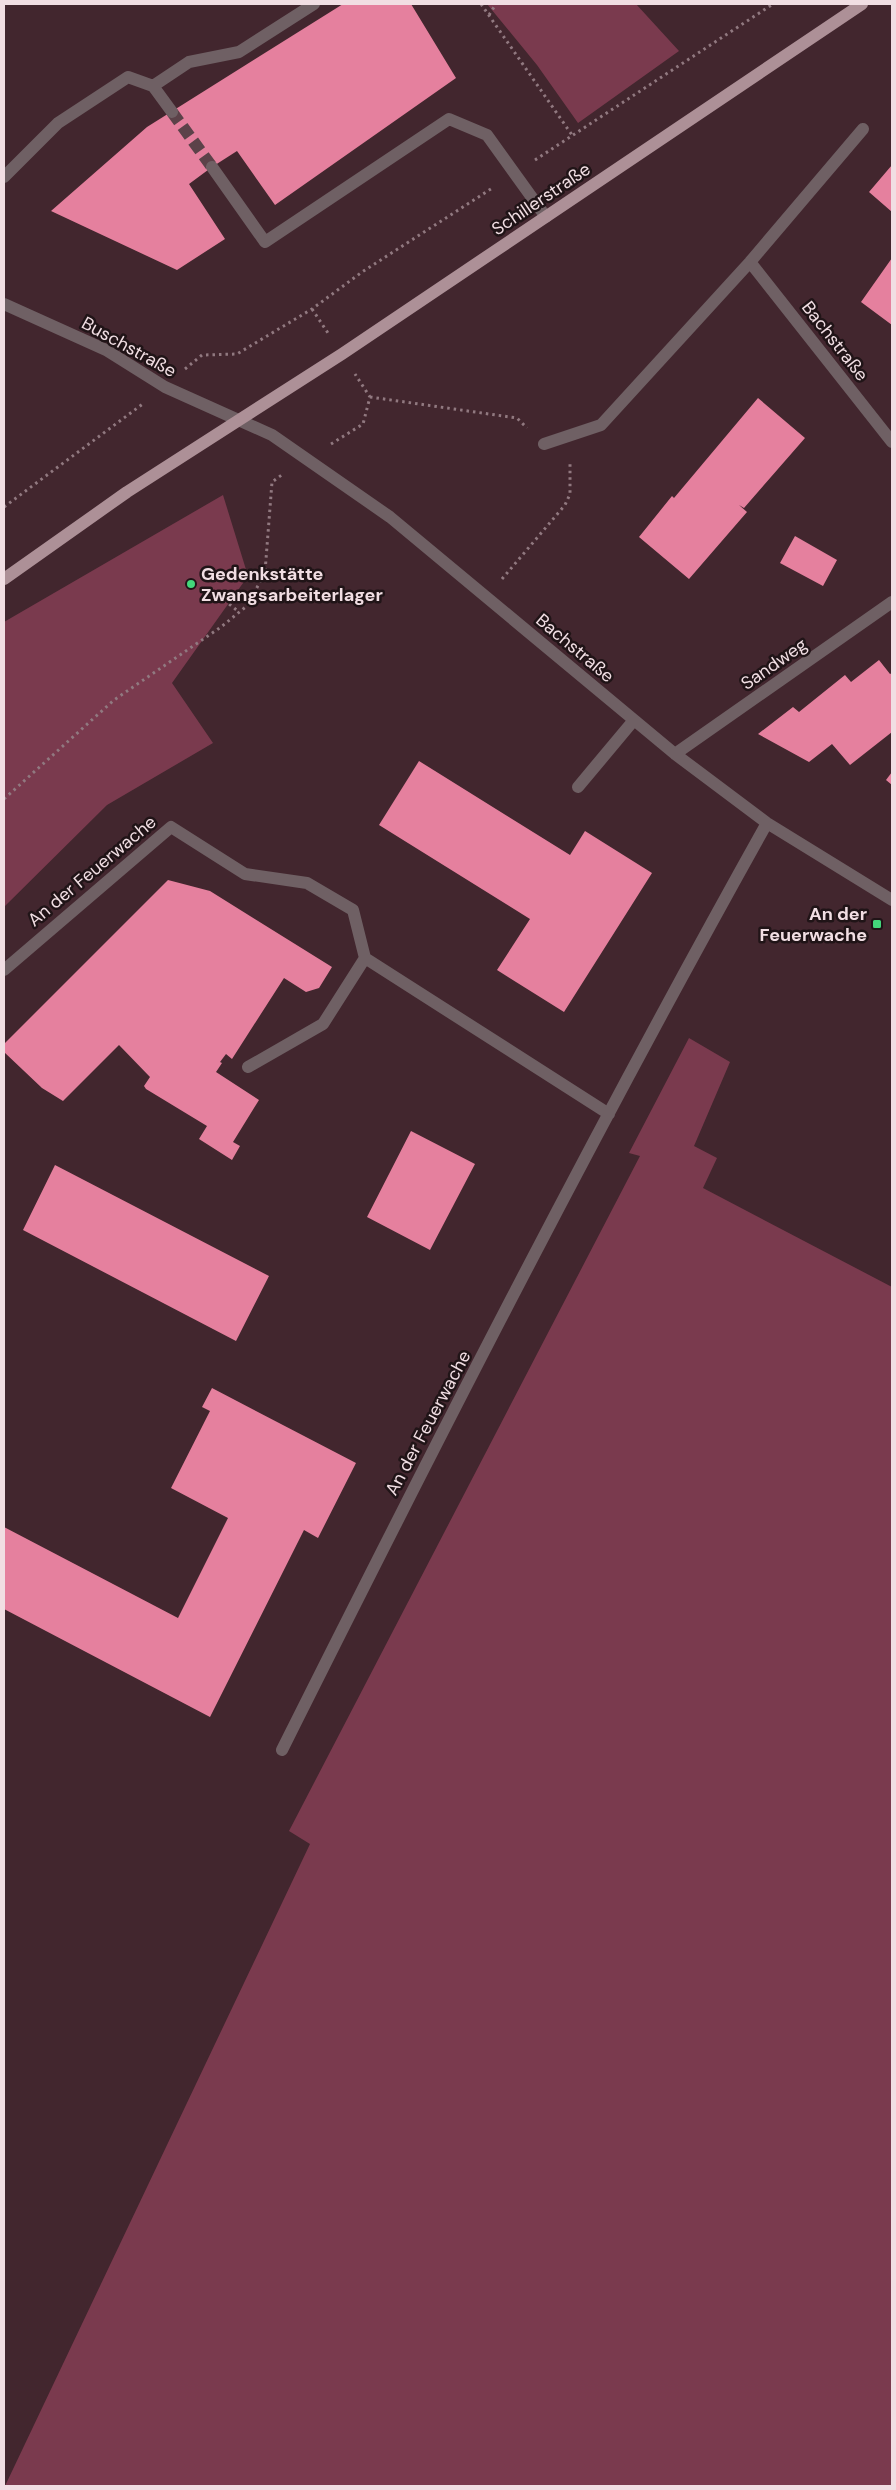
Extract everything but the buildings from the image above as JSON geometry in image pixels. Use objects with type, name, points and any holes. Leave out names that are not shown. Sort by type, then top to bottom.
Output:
[{"type":"main road","name":"Schillerstraße","points":[[4,579],[127,492],[342,354],[862,4]]},
{"type":"street","points":[[153,86],[188,62],[239,52],[314,4]]},
{"type":"street","points":[[4,177],[58,123],[128,77],[153,86],[172,112]]},
{"type":"street","points":[[212,167],[265,242],[449,119],[487,135],[546,217]]},
{"type":"street","points":[[544,444],[601,425],[750,262],[864,129]]},
{"type":"street","name":"Bachstraße","points":[[750,262],[892,442]]},
{"type":"street","name":"Buschstraße","points":[[4,304],[106,350],[165,387],[238,421]]},
{"type":"street","name":"Bachstraße","points":[[238,421],[272,435],[390,517],[675,754],[767,823],[892,900]]},
{"type":"street","name":"Sandweg","points":[[675,754],[892,602]]},
{"type":"street","points":[[578,787],[634,720]]},
{"type":"street","name":"An der Feuerwache","points":[[282,1750],[412,1490],[674,990],[767,823]]},
{"type":"street","name":"An der Feuerwache","points":[[4,970],[170,827],[245,874],[308,883],[353,910],[365,958]]},
{"type":"street","points":[[248,1067],[323,1024],[365,958],[609,1114]]},
{"type":"path","points":[[481,4],[572,135]]},
{"type":"path","points":[[489,15],[496,4]]},
{"type":"path","points":[[4,507],[165,387],[202,355],[237,354],[312,310],[362,272],[773,4]]},
{"type":"path","points":[[308,459],[363,424],[370,397],[312,310]]},
{"type":"path","points":[[370,397],[517,418],[544,444]]},
{"type":"path","points":[[486,596],[565,505],[570,494],[569,436]]},
{"type":"path","points":[[4,799],[114,700],[248,606],[266,572],[272,482]]},
{"type":"path","points":[[219,596],[239,612]]},
{"type":"shaded area","points":[[487,4],[636,4],[679,51],[578,123],[537,65]]},
{"type":"shaded area","points":[[223,495],[248,576],[172,683],[213,743],[107,805],[4,907],[4,622]]},
{"type":"shaded area","points":[[689,1038],[730,1062],[694,1146],[717,1158],[703,1188],[892,1287],[892,2486],[5,2486],[310,1844],[289,1831],[640,1156],[629,1153]]},
{"type":"tunnel","points":[[172,112],[212,167]]},
{"type":"place","name":"Gedenkstätte Zwangsarbeiterlager","points":[[191,584]]},
{"type":"place","name":"An der Feuerwache","points":[[877,924]]}]
